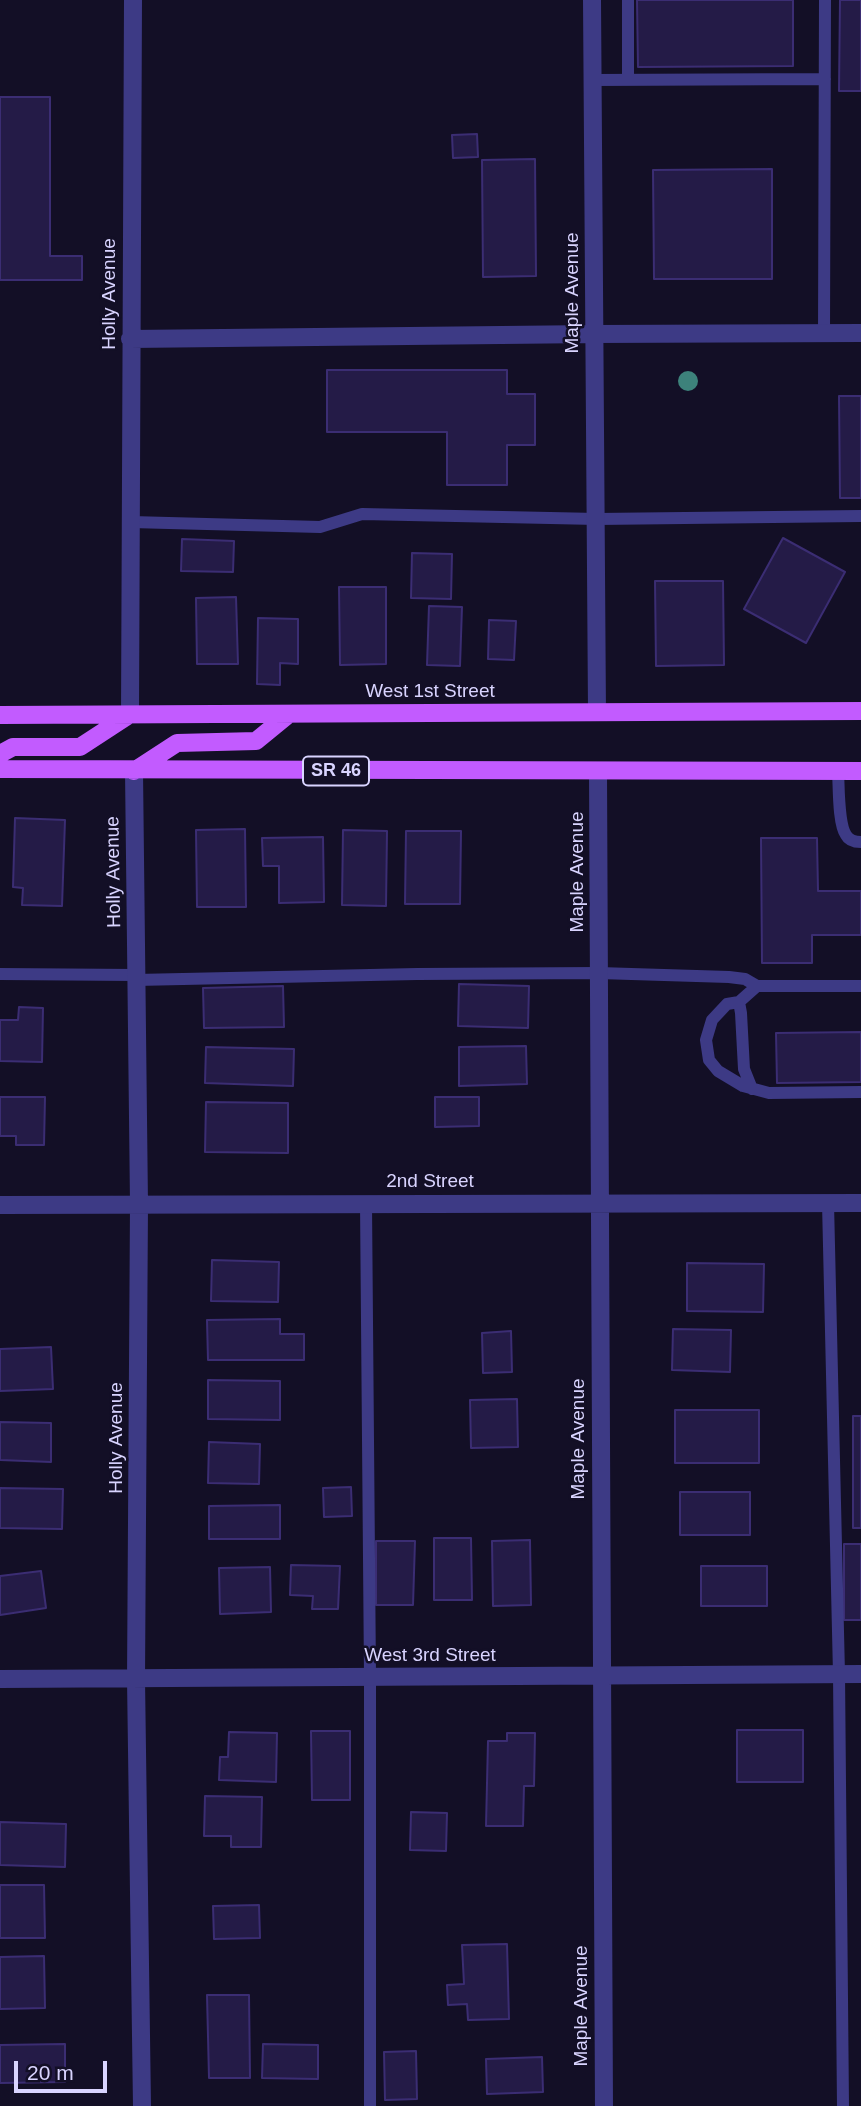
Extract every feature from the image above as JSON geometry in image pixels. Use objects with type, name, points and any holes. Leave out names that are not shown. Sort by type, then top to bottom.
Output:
[{"type":"main road","name":"West 1st Street","points":[[0,715],[861,711]]},
{"type":"main road","points":[[0,754],[13,747],[80,747],[130,714]]},
{"type":"main road","points":[[134,771],[177,743],[256,741],[289,714]]},
{"type":"main road","name":"SR 46","points":[[0,769],[861,771]]},
{"type":"street","name":"Holly Avenue","points":[[130,714],[133,0]]},
{"type":"street","name":"Maple Avenue","points":[[592,0],[597,712]]},
{"type":"street","points":[[130,339],[861,334]]},
{"type":"street","name":"Holly Avenue","points":[[134,771],[139,1204],[136,1679],[142,2106]]},
{"type":"street","name":"Maple Avenue","points":[[598,771],[604,2106]]},
{"type":"street","name":"2nd Street","points":[[0,1205],[861,1203]]},
{"type":"street","name":"West 3rd Street","points":[[0,1679],[861,1674]]},
{"type":"lane","points":[[628,0],[628,80]]},
{"type":"lane","points":[[824,334],[825,0]]},
{"type":"lane","points":[[593,80],[825,79]]},
{"type":"lane","points":[[131,522],[320,527],[362,514],[597,519],[861,516]]},
{"type":"lane","points":[[838,771],[842,826],[846,835],[854,842],[861,842]]},
{"type":"lane","points":[[0,974],[136,977],[600,973],[729,977],[745,979],[757,986],[861,986]]},
{"type":"lane","points":[[757,986],[739,1002],[727,1004],[712,1020],[706,1040],[709,1060],[718,1071],[752,1089],[769,1093],[861,1092]]},
{"type":"lane","points":[[739,1002],[744,1069],[752,1089]]},
{"type":"lane","points":[[366,1203],[370,2106]]},
{"type":"lane","points":[[828,1203],[839,1674],[843,2106]]},
{"type":"building","points":[[637,0],[793,0],[793,66],[638,67]]},
{"type":"building","points":[[840,0],[861,0],[861,91],[839,91]]},
{"type":"building","points":[[0,97],[50,97],[50,256],[82,256],[82,280],[0,280]]},
{"type":"building","points":[[477,134],[478,157],[453,158],[452,135]]},
{"type":"building","points":[[535,159],[536,276],[483,277],[482,160]]},
{"type":"building","points":[[772,169],[772,279],[654,279],[653,170]]},
{"type":"building","points":[[327,370],[507,370],[507,394],[535,394],[535,445],[507,445],[507,485],[447,485],[447,432],[327,432]]},
{"type":"building","points":[[839,396],[861,396],[861,498],[840,498]]},
{"type":"building","points":[[783,538],[845,572],[806,643],[744,609]]},
{"type":"building","points":[[182,539],[234,541],[233,572],[181,571]]},
{"type":"building","points":[[412,553],[452,554],[451,599],[411,598]]},
{"type":"building","points":[[655,581],[723,581],[724,665],[656,666]]},
{"type":"building","points":[[339,587],[386,587],[386,664],[340,665]]},
{"type":"building","points":[[236,597],[238,664],[197,664],[196,598]]},
{"type":"building","points":[[429,606],[462,607],[460,666],[427,665]]},
{"type":"building","points":[[258,618],[298,619],[298,664],[280,663],[280,685],[257,684]]},
{"type":"building","points":[[489,620],[516,621],[514,660],[488,659]]},
{"type":"building","points":[[15,818],[65,820],[62,906],[22,905],[23,888],[13,887]]},
{"type":"building","points":[[245,829],[246,907],[197,907],[196,830]]},
{"type":"building","points":[[343,830],[387,831],[386,906],[342,905]]},
{"type":"building","points":[[406,831],[461,831],[460,904],[405,904]]},
{"type":"building","points":[[323,837],[324,902],[279,903],[279,866],[263,866],[262,838]]},
{"type":"building","points":[[761,838],[817,838],[818,891],[861,891],[861,935],[812,935],[812,963],[762,963]]},
{"type":"building","points":[[459,984],[529,986],[528,1028],[458,1026]]},
{"type":"building","points":[[283,986],[284,1027],[204,1028],[203,988]]},
{"type":"building","points":[[19,1007],[43,1008],[42,1062],[0,1061],[0,1020],[18,1020]]},
{"type":"building","points":[[861,1032],[861,1082],[777,1083],[776,1033]]},
{"type":"building","points":[[526,1046],[527,1084],[459,1086],[459,1047]]},
{"type":"building","points":[[206,1047],[294,1049],[293,1086],[205,1083]]},
{"type":"building","points":[[0,1097],[45,1097],[44,1145],[16,1145],[16,1136],[0,1136]]},
{"type":"building","points":[[435,1097],[479,1097],[479,1126],[435,1127]]},
{"type":"building","points":[[206,1102],[288,1103],[288,1153],[205,1152]]},
{"type":"building","points":[[212,1260],[279,1262],[278,1302],[211,1301]]},
{"type":"building","points":[[687,1263],[764,1264],[763,1312],[687,1311]]},
{"type":"building","points":[[280,1319],[280,1334],[304,1334],[304,1360],[208,1360],[207,1320]]},
{"type":"building","points":[[673,1329],[731,1330],[730,1372],[672,1370]]},
{"type":"building","points":[[511,1331],[512,1372],[483,1373],[482,1333]]},
{"type":"building","points":[[51,1347],[53,1389],[0,1391],[0,1349]]},
{"type":"building","points":[[208,1380],[280,1381],[280,1420],[208,1419]]},
{"type":"building","points":[[517,1399],[518,1447],[471,1448],[470,1400]]},
{"type":"building","points":[[675,1410],[759,1410],[759,1463],[675,1463]]},
{"type":"building","points":[[853,1416],[861,1416],[861,1528],[853,1528]]},
{"type":"building","points":[[0,1422],[51,1423],[51,1462],[0,1460]]},
{"type":"building","points":[[209,1442],[260,1444],[259,1484],[208,1483]]},
{"type":"building","points":[[351,1487],[352,1516],[324,1517],[323,1488]]},
{"type":"building","points":[[0,1488],[63,1489],[62,1529],[0,1528]]},
{"type":"building","points":[[680,1492],[750,1492],[750,1535],[680,1535]]},
{"type":"building","points":[[280,1505],[280,1539],[209,1539],[209,1506]]},
{"type":"building","points":[[434,1538],[471,1538],[472,1600],[434,1600]]},
{"type":"building","points":[[530,1540],[531,1605],[493,1606],[492,1541]]},
{"type":"building","points":[[376,1541],[415,1541],[413,1605],[376,1605]]},
{"type":"building","points":[[844,1544],[861,1544],[861,1620],[844,1620]]},
{"type":"building","points":[[291,1565],[340,1566],[338,1609],[312,1609],[313,1596],[290,1595]]},
{"type":"building","points":[[701,1566],[767,1566],[767,1606],[701,1606]]},
{"type":"building","points":[[270,1567],[271,1612],[220,1614],[219,1568]]},
{"type":"building","points":[[41,1571],[46,1608],[0,1615],[0,1576]]},
{"type":"building","points":[[737,1730],[803,1730],[803,1782],[737,1782]]},
{"type":"building","points":[[311,1731],[350,1731],[350,1800],[312,1800]]},
{"type":"building","points":[[229,1732],[277,1733],[276,1782],[219,1780],[220,1757],[228,1757]]},
{"type":"building","points":[[507,1733],[535,1733],[534,1786],[524,1786],[523,1826],[486,1826],[488,1741],[507,1741]]},
{"type":"building","points":[[205,1796],[262,1797],[261,1847],[231,1847],[231,1836],[204,1836]]},
{"type":"building","points":[[411,1812],[447,1813],[446,1851],[410,1850]]},
{"type":"building","points":[[0,1822],[66,1824],[65,1867],[0,1865]]},
{"type":"building","points":[[0,1885],[44,1885],[45,1938],[0,1938]]},
{"type":"building","points":[[259,1905],[260,1938],[214,1939],[213,1906]]},
{"type":"building","points":[[507,1944],[509,2019],[468,2020],[467,2004],[448,2005],[447,1985],[464,1984],[462,1945]]},
{"type":"building","points":[[44,1956],[45,2008],[0,2009],[0,1957]]},
{"type":"building","points":[[207,1995],[249,1995],[250,2078],[209,2078]]},
{"type":"building","points":[[65,2044],[65,2082],[0,2083],[0,2045]]},
{"type":"building","points":[[263,2044],[318,2045],[318,2079],[262,2078]]},
{"type":"building","points":[[416,2051],[417,2099],[385,2100],[384,2052]]},
{"type":"building","points":[[542,2057],[543,2092],[487,2094],[486,2059]]}]
